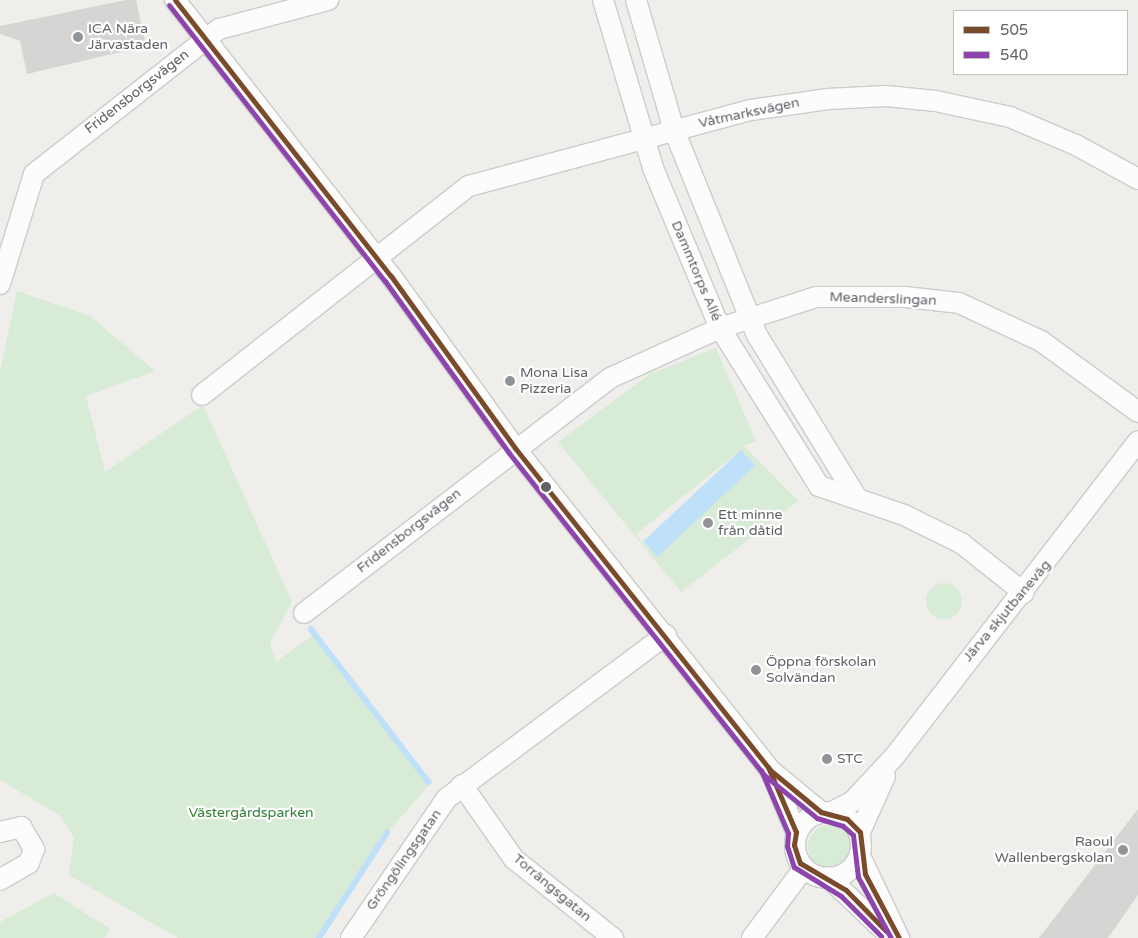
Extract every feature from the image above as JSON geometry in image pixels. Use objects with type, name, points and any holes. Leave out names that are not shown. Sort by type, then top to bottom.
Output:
[{"type":"street","points":[[175,0],[207,37],[376,258],[515,448],[666,636],[770,770],[825,812],[847,819],[860,832]]},
{"type":"street","name":"Fridensborgsvägen","points":[[0,284],[34,174],[219,29],[328,0]]},
{"type":"street","name":"Dammtorps Allé","points":[[603,0],[645,137],[720,328],[819,486],[840,496],[857,498],[961,543],[1024,593]]},
{"type":"street","points":[[636,0],[674,130],[749,317],[857,498]]},
{"type":"street","name":"Våtmarksvägen","points":[[376,258],[469,186],[645,137],[751,110],[828,99],[886,96],[936,101],[1010,117],[1076,145],[1138,178]]},
{"type":"street","points":[[202,395],[376,258]]},
{"type":"street","name":"Meanderslingan","points":[[515,448],[610,378],[720,328],[749,317],[816,297],[905,297],[959,303],[1041,341],[1138,412]]},
{"type":"street","name":"Järva skjutbaneväg","points":[[860,807],[894,756],[981,640],[1024,593],[1138,441]]},
{"type":"street","name":"Fridensborgsvägen","points":[[304,613],[515,448]]},
{"type":"street","points":[[462,785],[666,636]]},
{"type":"street","points":[[770,770],[796,832],[795,851],[804,868],[828,877],[892,938]]},
{"type":"street","name":"Gröngölingsgatan","points":[[351,938],[412,844],[462,785]]},
{"type":"street","name":"Torrängsgatan","points":[[462,785],[514,859],[613,938]]},
{"type":"street","points":[[796,832],[807,818],[825,812],[860,807],[861,858],[899,938]]},
{"type":"street","points":[[0,832],[21,827],[34,849],[29,863],[0,880]]},
{"type":"street","points":[[828,877],[849,872],[861,858]]},
{"type":"street","points":[[752,938],[804,868]]},
{"type":"green space","name":"Västergårdsparken","points":[[17,291],[90,316],[155,371],[86,396],[105,472],[203,405],[292,602],[270,643],[276,662],[313,635],[429,785],[387,833],[320,938],[178,938],[69,875],[74,837],[59,815],[0,780],[0,371]]},
{"type":"green space","points":[[716,348],[756,441],[744,446],[798,501],[681,592],[558,442],[650,374]],"holes":[[[741,450],[754,465],[649,550],[636,534]]]},
{"type":"green space","points":[[944,583],[951,584],[957,588],[961,594],[961,608],[957,614],[951,618],[944,619],[937,618],[931,614],[927,608],[926,601],[927,594],[931,588],[937,584]]},
{"type":"green space","points":[[830,825],[842,829],[848,835],[852,847],[848,859],[842,865],[830,869],[818,865],[812,859],[808,847],[812,835],[818,829]]},
{"type":"green space","points":[[54,893],[110,929],[104,938],[0,938],[0,922]]},
{"type":"water","points":[[741,450],[755,465],[657,557],[643,541]]},
{"type":"building","name":"ICA Nära Järvastaden","points":[[126,0],[136,0],[146,46],[27,74],[20,41],[0,34],[0,26]]},
{"type":"building","name":"Raoul Wallenbergskolan","points":[[1138,809],[1138,895],[1108,938],[1039,938]]},
{"type":"waterway","points":[[311,629],[429,782]]},
{"type":"waterway","points":[[319,938],[387,833]]},
{"type":"transit line","name":"505","points":[[175,0],[391,276],[515,448],[770,770],[821,812],[847,819],[860,832],[865,874],[899,938]]},
{"type":"transit line","name":"540","points":[[169,5],[385,281],[509,453],[764,775],[817,818],[843,826],[853,835],[858,877],[891,938]]},
{"type":"transit line","name":"505","points":[[768,767],[796,832],[794,845],[800,863],[846,890],[886,931]]},
{"type":"transit line","name":"540","points":[[761,770],[788,833],[787,846],[794,867],[841,896],[881,936]]},
{"type":"place","name":"ICA Nära Järvastaden","points":[[78,37]]},
{"type":"place","name":"Mona Lisa Pizzeria","points":[[510,381]]},
{"type":"place","name":"Ett minne från dåtid","points":[[708,523]]},
{"type":"place","name":"Öppna förskolan Solvändan","points":[[756,670]]},
{"type":"place","name":"STC","points":[[827,759]]},
{"type":"place","name":"Raoul Wallenbergskolan","points":[[1123,850]]}]
